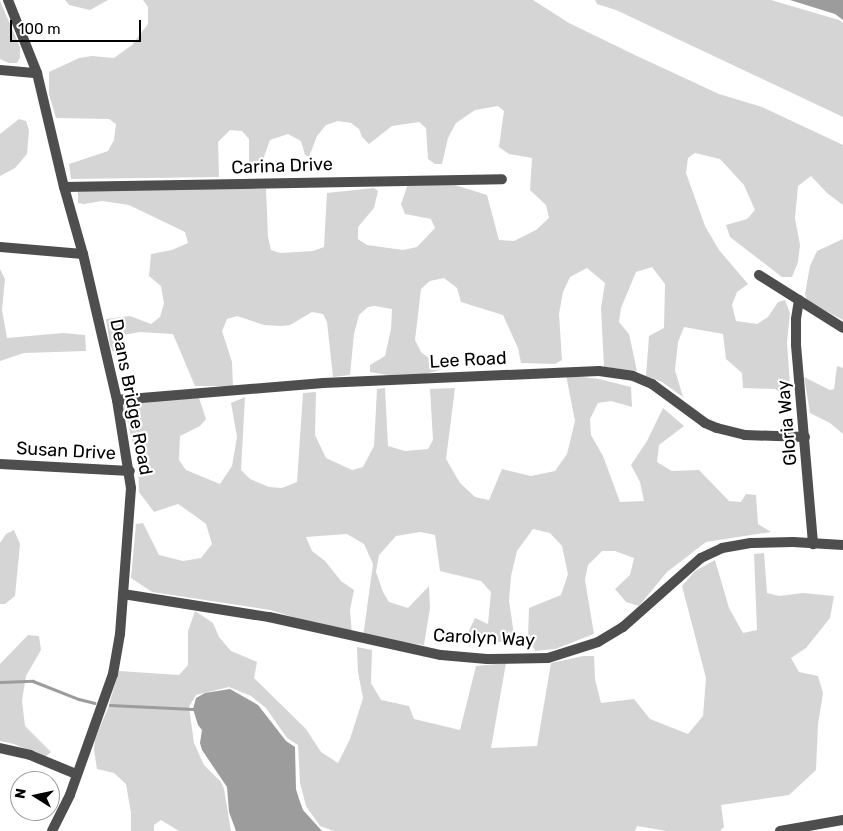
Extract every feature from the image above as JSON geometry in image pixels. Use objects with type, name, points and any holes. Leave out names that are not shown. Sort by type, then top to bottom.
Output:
[{"type":"street","name":"Deans Bridge Road","points":[[8,0],[36,73],[64,187],[83,254],[117,400],[130,471],[131,504],[123,594],[113,674],[70,795],[52,831]]},
{"type":"street","points":[[0,70],[36,73]]},
{"type":"street","name":"Carina Drive","points":[[64,187],[502,179]]},
{"type":"street","points":[[0,247],[83,254]]},
{"type":"street","points":[[758,275],[843,328]]},
{"type":"street","name":"Gloria Way","points":[[799,300],[796,319],[796,345],[813,544]]},
{"type":"street","name":"Lee Road","points":[[117,400],[323,383],[599,371],[633,376],[652,384],[705,423],[717,428],[745,435],[805,437]]},
{"type":"street","name":"Susan Drive","points":[[0,464],[130,471]]},
{"type":"street","name":"Carolyn Way","points":[[123,594],[269,617],[441,655],[487,659],[548,658],[598,642],[623,626],[701,558],[722,548],[751,543],[843,545]]},
{"type":"street","points":[[0,748],[30,755],[76,774]]},
{"type":"street","points":[[780,831],[843,820]]},
{"type":"shaded area","points":[[65,0],[108,0],[90,10],[69,5]]},
{"type":"shaded area","points":[[143,0],[533,0],[569,23],[637,56],[719,94],[762,107],[843,145],[843,205],[827,193],[811,176],[798,186],[795,218],[800,245],[798,262],[792,277],[782,277],[730,237],[726,225],[747,219],[755,210],[744,185],[720,159],[695,153],[688,158],[686,173],[705,226],[719,250],[748,284],[737,292],[732,305],[736,321],[757,324],[768,317],[778,302],[785,300],[790,313],[787,342],[791,399],[775,389],[743,388],[742,373],[726,359],[723,334],[684,327],[678,342],[675,370],[683,397],[662,382],[646,376],[649,336],[664,328],[665,284],[652,267],[636,272],[621,308],[619,322],[629,334],[637,371],[604,367],[601,308],[605,283],[587,268],[570,277],[563,292],[559,314],[562,360],[555,364],[521,363],[518,348],[503,315],[461,302],[457,288],[444,278],[430,281],[421,289],[415,340],[421,352],[443,369],[425,374],[388,375],[370,372],[370,365],[385,356],[391,329],[392,309],[375,306],[368,307],[359,315],[354,334],[350,375],[333,377],[327,322],[323,314],[312,312],[290,325],[281,326],[264,325],[237,316],[227,319],[222,331],[232,362],[233,386],[195,386],[173,334],[140,332],[124,335],[113,352],[106,319],[130,316],[151,324],[160,317],[164,303],[161,286],[149,276],[151,254],[172,250],[188,243],[185,232],[129,205],[102,201],[78,203],[78,189],[266,189],[268,237],[271,250],[280,253],[313,251],[324,247],[327,193],[374,188],[378,191],[374,208],[358,227],[358,239],[367,245],[403,250],[417,247],[435,228],[431,219],[405,214],[401,204],[408,184],[455,185],[487,195],[499,240],[514,241],[536,230],[549,218],[546,205],[530,190],[532,158],[509,154],[499,147],[504,111],[498,106],[475,110],[456,123],[448,138],[442,164],[435,164],[428,159],[426,128],[419,122],[392,126],[369,144],[362,137],[359,129],[351,123],[338,121],[326,125],[317,136],[309,157],[305,155],[301,141],[288,134],[270,140],[260,168],[256,172],[249,164],[249,139],[242,131],[230,130],[218,142],[219,177],[71,179],[69,164],[108,151],[114,140],[116,124],[109,119],[56,118],[49,94],[49,72],[79,58],[92,56],[114,58],[132,45],[148,24],[148,7]]},
{"type":"shaded area","points":[[595,0],[771,0],[839,20],[843,23],[843,117],[616,10],[597,4]]},
{"type":"shaded area","points":[[790,0],[843,0],[843,20],[835,14]]},
{"type":"shaded area","points":[[0,1],[20,47],[20,58],[17,63],[9,63],[0,59]]},
{"type":"shaded area","points":[[19,119],[26,121],[29,130],[27,154],[15,168],[0,176],[0,134]]},
{"type":"shaded area","points":[[843,239],[843,320],[807,301],[805,294],[810,266],[817,251]]},
{"type":"shaded area","points":[[0,269],[5,279],[2,310],[7,338],[63,333],[85,335],[86,351],[24,353],[0,361]]},
{"type":"shaded area","points":[[837,366],[843,368],[843,434],[830,423],[810,413],[804,377],[830,390],[834,389]]},
{"type":"shaded area","points":[[566,375],[599,379],[631,387],[632,407],[611,401],[598,403],[590,419],[591,435],[603,456],[620,502],[644,501],[640,482],[631,465],[647,441],[663,408],[684,426],[659,445],[657,462],[672,471],[699,470],[729,501],[741,502],[746,494],[756,495],[758,524],[771,532],[706,542],[667,572],[639,606],[626,602],[615,589],[630,575],[634,558],[615,551],[602,551],[588,565],[585,580],[594,634],[555,649],[535,651],[528,638],[529,608],[561,595],[568,574],[562,546],[550,533],[533,529],[517,551],[511,576],[509,600],[515,642],[478,642],[466,637],[475,618],[488,624],[491,592],[481,581],[440,571],[435,535],[420,532],[396,536],[379,555],[376,572],[383,592],[389,602],[408,608],[429,586],[430,608],[424,645],[363,637],[373,564],[364,544],[347,534],[306,537],[312,551],[325,561],[341,581],[354,590],[350,610],[352,635],[270,610],[152,592],[131,578],[136,524],[143,523],[159,555],[183,561],[201,558],[212,544],[206,524],[194,515],[178,504],[154,512],[139,492],[138,465],[123,403],[199,398],[206,419],[200,426],[180,436],[179,460],[186,470],[220,484],[232,466],[237,437],[231,403],[245,397],[241,470],[250,479],[269,487],[282,488],[297,482],[303,393],[316,392],[315,435],[326,458],[352,470],[363,467],[374,446],[377,389],[385,388],[388,446],[405,451],[428,449],[433,440],[430,389],[455,388],[446,459],[460,483],[475,497],[489,500],[502,469],[531,476],[555,471],[567,454],[575,421]]},
{"type":"shaded area","points":[[14,530],[20,544],[15,596],[5,604],[0,604],[0,543],[6,534]]},
{"type":"shaded area","points":[[764,553],[767,593],[779,596],[803,593],[834,596],[830,618],[806,648],[791,658],[799,672],[818,676],[823,693],[818,724],[816,770],[789,795],[721,805],[724,827],[720,831],[667,831],[637,826],[635,831],[334,831],[320,826],[306,806],[300,783],[298,745],[287,738],[266,708],[251,696],[229,687],[196,695],[189,707],[194,743],[204,765],[221,782],[224,789],[231,831],[179,831],[161,820],[154,825],[154,831],[131,831],[131,813],[126,784],[114,773],[97,769],[94,750],[95,739],[108,708],[119,671],[179,675],[188,665],[188,631],[195,611],[213,623],[219,637],[231,651],[257,662],[254,678],[306,729],[321,752],[338,763],[350,739],[363,698],[358,672],[357,647],[372,650],[371,683],[381,700],[409,706],[414,719],[460,730],[476,666],[506,663],[491,748],[537,746],[551,663],[583,656],[594,656],[595,679],[601,703],[634,699],[650,719],[688,734],[703,716],[706,678],[682,586],[695,571],[715,560],[729,608],[743,633],[757,630],[754,554]]},
{"type":"shaded area","points":[[28,635],[39,636],[41,650],[26,676],[22,701],[25,726],[51,752],[45,757],[14,744],[0,741],[0,664]]},
{"type":"shaded area","points":[[230,689],[258,705],[286,741],[295,747],[296,789],[299,799],[303,810],[322,831],[236,831],[229,812],[227,787],[202,750],[200,743],[202,730],[198,725],[193,709],[196,698],[205,693]]},
{"type":"waterway","points":[[0,682],[33,681],[79,699],[95,703]]},
{"type":"waterway","points":[[110,705],[193,709]]}]
